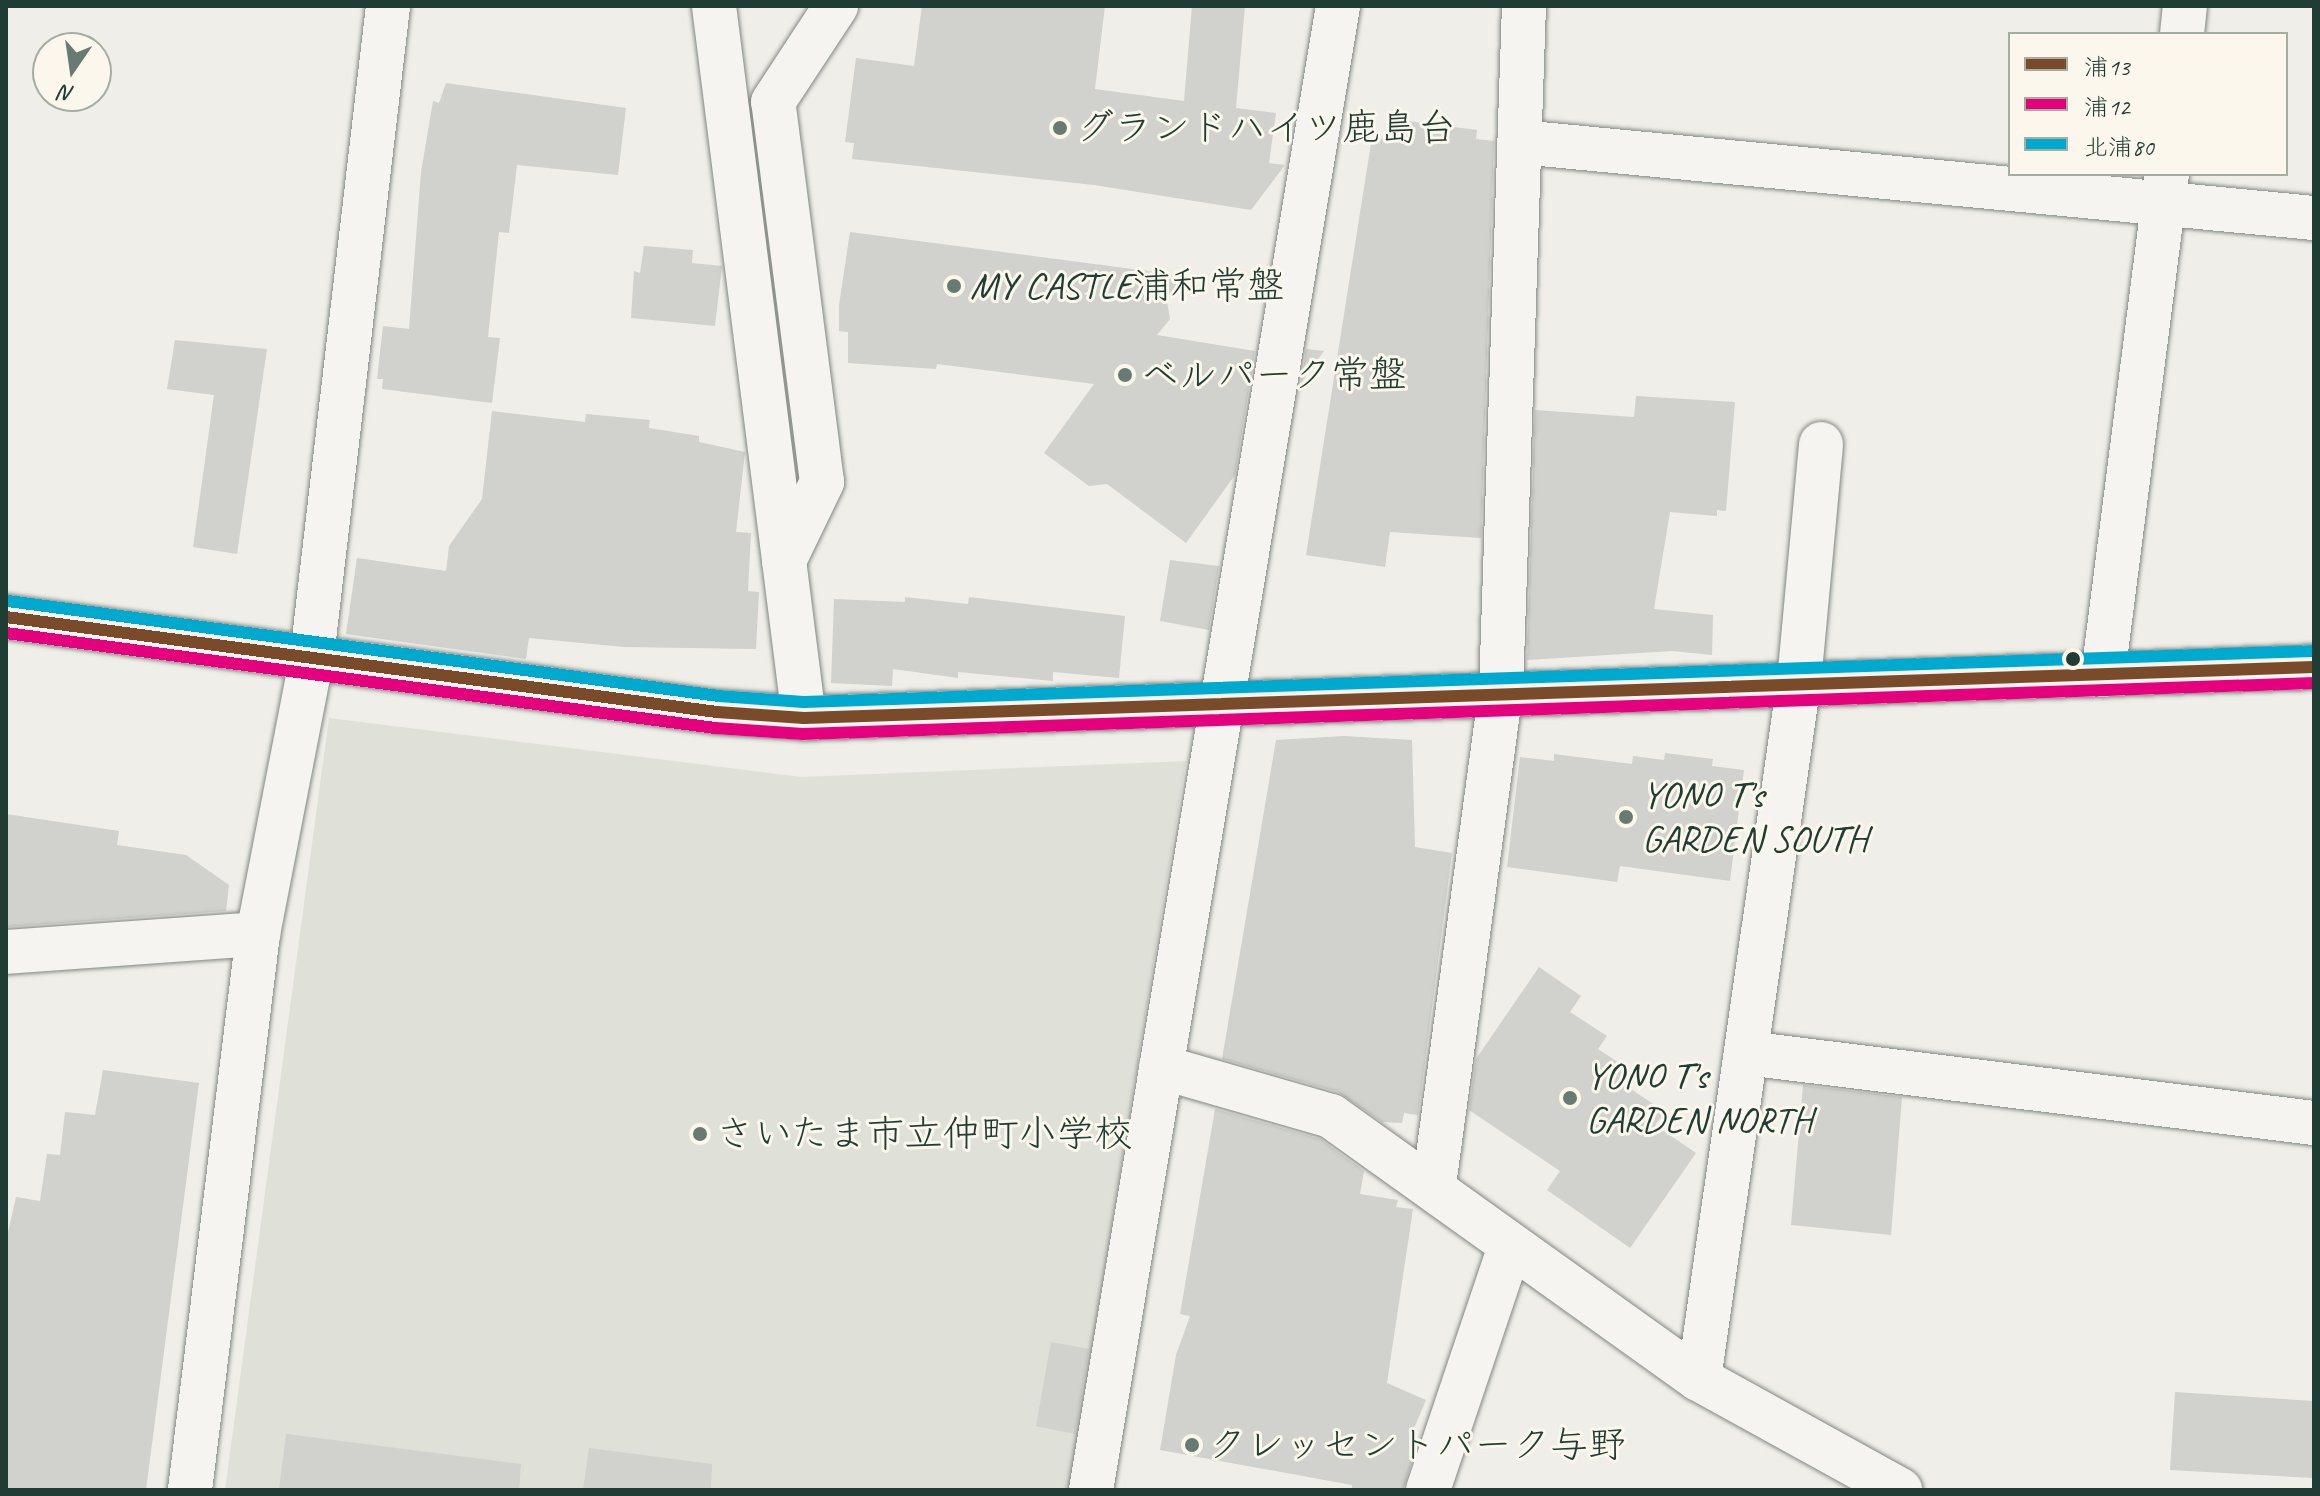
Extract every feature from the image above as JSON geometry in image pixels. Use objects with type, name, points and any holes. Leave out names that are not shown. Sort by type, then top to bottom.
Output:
[{"type":"street","points":[[190,1490],[258,934],[312,656],[388,6]]},
{"type":"street","points":[[714,6],[804,718]]},
{"type":"street","points":[[784,561],[822,482],[773,102],[836,6]]},
{"type":"street","points":[[1091,1490],[1218,705],[1338,6]]},
{"type":"street","points":[[1434,1185],[1501,691],[1524,6]]},
{"type":"street","points":[[2182,32],[2185,6]]},
{"type":"street","points":[[1520,142],[2165,188],[2314,218]]},
{"type":"street","points":[[2103,675],[2165,188]]},
{"type":"street","points":[[1699,1379],[1799,682],[1821,444]]},
{"type":"street","points":[[6,617],[717,712],[804,718],[1218,705],[1501,691],[2314,667]]},
{"type":"street","points":[[6,952],[258,934]]},
{"type":"street","points":[[1746,1053],[2314,1123]]},
{"type":"street","points":[[1161,1067],[1331,1116],[1434,1185],[1510,1246],[1699,1379],[1900,1490]]},
{"type":"street","points":[[1428,1490],[1510,1246]]},
{"type":"shaded area","name":"さいたま市立仲町小学校","points":[[329,718],[802,777],[1186,761],[1069,1490],[225,1490]]},
{"type":"building","name":"グランドハイツ鹿島台","points":[[922,6],[1105,6],[1095,89],[1184,101],[1192,6],[1245,6],[1236,108],[1276,113],[1269,163],[1285,165],[1251,210],[1094,185],[852,159],[854,143],[845,142],[856,58],[914,66]]},
{"type":"building","points":[[446,83],[626,108],[618,175],[517,165],[509,233],[499,232],[488,337],[500,338],[492,403],[382,389],[383,379],[377,379],[383,326],[409,329],[421,172],[433,101],[439,103]]},
{"type":"building","points":[[1400,120],[1477,130],[1476,139],[1494,141],[1481,538],[1390,532],[1385,567],[1306,555],[1372,137],[1398,140]]},
{"type":"building","points":[[850,232],[1186,276],[1167,301],[1170,319],[1157,335],[1255,351],[1235,475],[1186,543],[1107,484],[1089,486],[1044,453],[1094,384],[937,364],[936,369],[848,363],[848,332],[839,331],[839,305]]},
{"type":"building","points":[[644,246],[693,250],[692,263],[722,266],[715,326],[631,318],[634,271],[640,273]]},
{"type":"building","points":[[175,340],[267,349],[237,554],[193,547],[214,395],[167,389]]},
{"type":"building","points":[[1306,349],[1324,351],[1301,383]]},
{"type":"building","points":[[1636,396],[1735,402],[1726,511],[1717,510],[1717,516],[1670,512],[1654,609],[1713,615],[1712,655],[1672,651],[1527,660],[1535,410],[1634,417]]},
{"type":"building","points":[[492,411],[585,422],[586,414],[650,420],[649,428],[699,436],[699,442],[745,452],[736,532],[751,533],[748,591],[759,592],[756,649],[624,647],[529,638],[526,659],[346,634],[357,558],[446,571],[449,546],[482,499]]},
{"type":"building","points":[[1170,560],[1219,566],[1209,630],[1160,621]]},
{"type":"building","points":[[905,597],[968,604],[969,597],[1125,616],[1119,678],[1053,672],[1053,681],[958,672],[958,678],[893,669],[892,686],[831,683],[834,599],[905,602]]},
{"type":"building","points":[[1344,736],[1412,740],[1415,847],[1452,853],[1418,1115],[1404,1113],[1402,1123],[1382,1122],[1338,1092],[1222,1059],[1276,740]]},
{"type":"building","name":"YONO T's GARDEN SOUTH","points":[[1665,753],[1713,759],[1712,766],[1744,770],[1730,881],[1620,866],[1617,882],[1507,867],[1520,757],[1554,761],[1554,754],[1632,764],[1633,756],[1664,760]]},
{"type":"building","points":[[6,814],[119,831],[117,845],[186,855],[229,885],[226,911],[6,927]]},
{"type":"building","name":"YONO T's GARDEN NORTH","points":[[1539,967],[1581,996],[1570,1012],[1607,1036],[1598,1049],[1637,1075],[1628,1087],[1665,1112],[1655,1125],[1696,1153],[1630,1248],[1547,1190],[1560,1171],[1469,1110],[1476,1059]]},
{"type":"building","points":[[103,1070],[199,1083],[146,1490],[6,1490],[6,1241],[16,1197],[40,1201],[47,1154],[60,1155],[65,1112],[95,1115]]},
{"type":"building","points":[[1803,1085],[1902,1097],[1891,1235],[1791,1225]]},
{"type":"building","points":[[1215,1109],[1320,1139],[1364,1171],[1360,1194],[1398,1200],[1396,1207],[1413,1209],[1387,1383],[1426,1400],[1410,1438],[1418,1441],[1403,1490],[1352,1490],[1352,1485],[1160,1450],[1176,1355],[1190,1316],[1180,1314]]},
{"type":"building","points":[[1051,1342],[1089,1349],[1075,1434],[1036,1426]]},
{"type":"building","points":[[2175,1392],[2314,1401],[2314,1478],[2170,1470]]},
{"type":"building","points":[[286,1434],[521,1464],[519,1490],[279,1490]]},
{"type":"building","points":[[589,1448],[712,1464],[711,1490],[583,1490]]},
{"type":"transit line","name":"北浦80","points":[[8,601],[719,696],[804,702],[2313,651]]},
{"type":"transit line","name":"浦13","points":[[6,617],[717,712],[804,718],[2314,667]]},
{"type":"transit line","name":"浦12","points":[[6,633],[715,728],[803,734],[2314,683]]},
{"type":"place","name":"グランドハイツ鹿島台","points":[[1060,128]]},
{"type":"place","name":"MY CASTLE浦和常盤","points":[[954,286]]},
{"type":"place","name":"ベルパーク常盤","points":[[1125,375]]},
{"type":"place","name":"YONO T's GARDEN SOUTH","points":[[1626,817]]},
{"type":"place","name":"YONO T's GARDEN NORTH","points":[[1570,1098]]},
{"type":"place","name":"さいたま市立仲町小学校","points":[[700,1134]]},
{"type":"place","name":"クレッセントパーク与野","points":[[1192,1445]]}]
